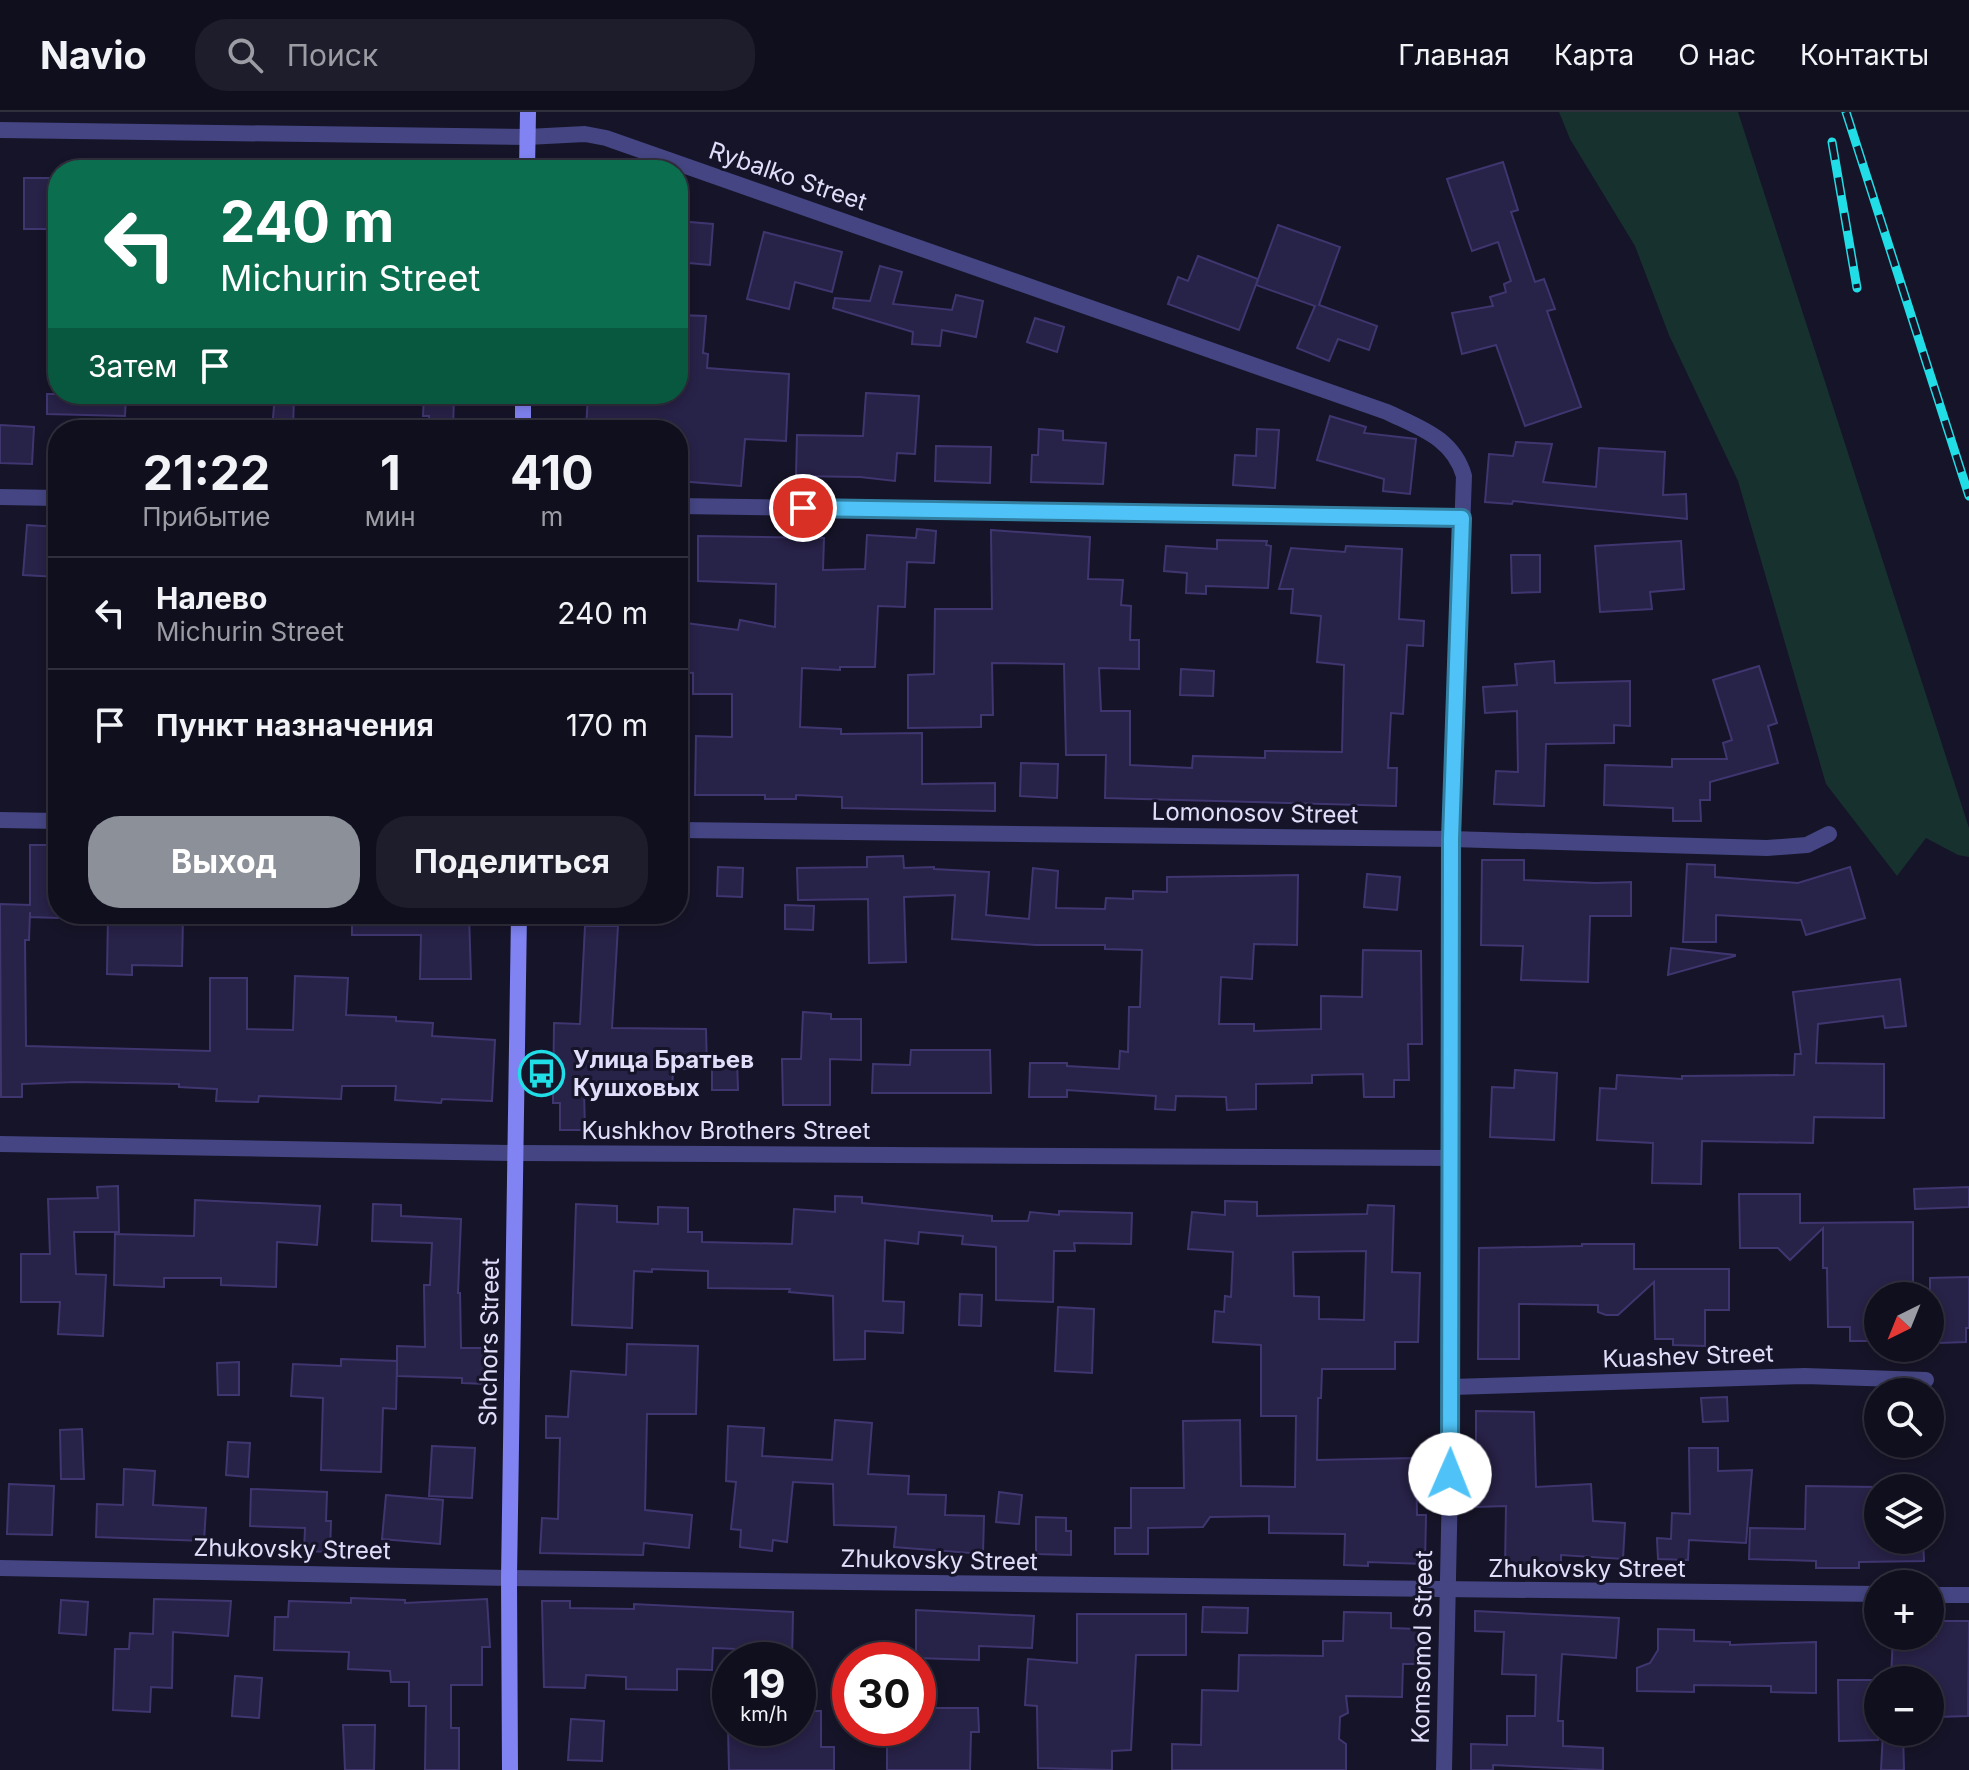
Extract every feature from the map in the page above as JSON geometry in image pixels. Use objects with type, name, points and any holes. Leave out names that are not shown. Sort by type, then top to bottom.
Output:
[{"type":"street","points":[[527,160],[528,112]]},
{"type":"street","name":"Rybalko Street","points":[[0,130],[527,137],[585,134],[606,138],[669,160]]},
{"type":"street","name":"Rybalko Street","points":[[688,167],[1387,412],[1439,437],[1454,452],[1464,476],[1462,518]]},
{"type":"street","points":[[0,497],[48,498]]},
{"type":"street","points":[[688,506],[1462,518]]},
{"type":"street","name":"Komsomol Street","points":[[1444,1770],[1452,1387],[1451,839],[1462,518]]},
{"type":"street","points":[[0,820],[48,821]]},
{"type":"street","name":"Lomonosov Street","points":[[688,830],[1451,839],[1767,848],[1807,845],[1829,834]]},
{"type":"street","name":"Shchors Street","points":[[510,1770],[509,1578],[519,924]]},
{"type":"street","name":"Kushkhov Brothers Street","points":[[0,1144],[517,1153],[1452,1158]]},
{"type":"street","name":"Kuashev Street","points":[[1452,1387],[1805,1376],[1866,1378]]},
{"type":"street","name":"Zhukovsky Street","points":[[0,1568],[509,1578],[1864,1594]]},
{"type":"street","points":[[1944,1595],[1969,1595]]},
{"type":"green space","points":[[1559,112],[1738,112],[1969,828],[1969,857],[1958,855],[1926,838],[1897,876],[1826,784],[1738,481],[1669,335],[1635,246],[1570,139]]},
{"type":"building","points":[[1503,162],[1518,210],[1511,212],[1535,282],[1544,279],[1555,309],[1547,311],[1581,407],[1525,426],[1496,345],[1462,354],[1452,313],[1493,306],[1490,297],[1506,292],[1504,284],[1511,281],[1498,242],[1472,251],[1447,179]]},
{"type":"building","points":[[24,178],[48,178],[48,229],[24,229]]},
{"type":"building","points":[[688,222],[713,224],[710,265],[688,263]]},
{"type":"building","points":[[1278,225],[1340,247],[1319,305],[1377,326],[1369,350],[1338,339],[1329,361],[1297,348],[1315,306],[1256,285]]},
{"type":"building","points":[[764,232],[842,252],[832,292],[795,282],[789,309],[747,299]]},
{"type":"building","points":[[1198,256],[1258,279],[1239,330],[1168,304],[1178,277],[1188,281]]},
{"type":"building","points":[[880,266],[902,272],[893,304],[952,310],[956,295],[983,301],[976,337],[942,330],[940,346],[912,344],[913,332],[833,308],[835,298],[870,301]]},
{"type":"building","points":[[688,315],[706,316],[703,353],[708,354],[707,368],[789,374],[786,441],[745,439],[741,486],[688,482],[688,420],[587,420],[587,404],[688,404]]},
{"type":"building","points":[[1035,318],[1064,327],[1057,352],[1027,342]]},
{"type":"building","points":[[866,393],[919,396],[915,454],[897,453],[895,481],[796,476],[797,435],[863,436]]},
{"type":"building","points":[[47,394],[48,404],[126,404],[125,416],[47,414]]},
{"type":"building","points":[[274,404],[294,404],[293,420],[273,420]]},
{"type":"building","points":[[424,404],[454,404],[453,420],[429,420],[429,416],[423,416]]},
{"type":"building","points":[[1330,416],[1366,427],[1364,433],[1416,439],[1410,494],[1383,491],[1384,479],[1317,460]]},
{"type":"building","points":[[0,425],[34,427],[32,464],[0,463]]},
{"type":"building","points":[[1039,429],[1063,431],[1063,440],[1106,443],[1103,484],[1031,482],[1032,455],[1038,455]]},
{"type":"building","points":[[1257,429],[1279,430],[1275,488],[1233,485],[1235,455],[1256,456]]},
{"type":"building","points":[[1516,442],[1552,444],[1543,482],[1596,487],[1599,448],[1665,452],[1663,495],[1686,494],[1687,519],[1513,501],[1512,504],[1485,502],[1489,454],[1513,456]]},
{"type":"building","points":[[936,446],[991,447],[990,483],[935,481]]},
{"type":"building","points":[[27,525],[48,526],[48,576],[23,575]]},
{"type":"building","points":[[917,529],[936,531],[934,563],[907,562],[905,607],[878,606],[875,667],[840,667],[840,670],[802,668],[800,727],[841,729],[841,734],[922,733],[922,784],[995,783],[995,811],[842,808],[842,797],[796,795],[796,799],[765,799],[765,795],[695,795],[696,736],[732,737],[732,694],[693,694],[693,673],[688,673],[688,623],[738,630],[740,620],[775,627],[776,584],[698,581],[698,536],[824,538],[823,570],[865,569],[867,535],[916,538]]},
{"type":"building","points":[[991,530],[1090,537],[1088,579],[1123,580],[1121,605],[1131,606],[1130,640],[1139,640],[1139,669],[1099,668],[1101,711],[1130,711],[1130,765],[1192,768],[1193,756],[1265,758],[1265,751],[1342,752],[1344,665],[1317,662],[1321,616],[1291,613],[1293,589],[1279,589],[1291,548],[1345,552],[1346,546],[1402,549],[1399,619],[1424,621],[1423,646],[1407,645],[1403,714],[1391,713],[1388,768],[1397,768],[1396,806],[1105,798],[1106,755],[1066,755],[1064,664],[992,663],[993,715],[981,715],[981,727],[908,728],[908,675],[934,674],[935,609],[992,609]]},
{"type":"building","points":[[1217,540],[1267,541],[1266,545],[1271,546],[1268,588],[1206,586],[1206,594],[1186,593],[1187,573],[1164,571],[1166,546],[1217,549]]},
{"type":"building","points":[[1681,541],[1684,589],[1650,592],[1652,609],[1600,612],[1595,546]]},
{"type":"building","points":[[1511,555],[1540,555],[1540,592],[1512,593]]},
{"type":"building","points":[[1554,661],[1555,683],[1630,681],[1630,726],[1614,725],[1614,743],[1546,744],[1544,806],[1494,804],[1496,771],[1518,772],[1517,711],[1485,713],[1483,687],[1517,685],[1515,664]]},
{"type":"building","points":[[1759,666],[1777,723],[1768,726],[1778,763],[1710,782],[1710,800],[1700,800],[1701,821],[1673,821],[1673,808],[1604,805],[1605,765],[1672,767],[1672,759],[1727,759],[1723,743],[1732,740],[1713,680]]},
{"type":"building","points":[[1181,669],[1214,671],[1213,696],[1180,695]]},
{"type":"building","points":[[1021,763],[1058,764],[1057,798],[1020,796]]},
{"type":"building","points":[[30,845],[48,845],[48,918],[30,917],[30,912],[29,940],[25,940],[26,1046],[210,1051],[210,978],[247,978],[247,1029],[293,1030],[295,976],[348,978],[346,1015],[396,1017],[396,1021],[433,1023],[432,1036],[495,1040],[492,1101],[442,1099],[441,1103],[395,1100],[396,1086],[342,1086],[341,1099],[259,1096],[258,1102],[216,1101],[217,1089],[179,1087],[179,1084],[76,1082],[22,1084],[22,1097],[1,1097],[0,904],[30,905]]},
{"type":"building","points":[[903,856],[904,868],[934,867],[989,872],[986,915],[1029,919],[1033,868],[1058,871],[1056,908],[1105,909],[1106,898],[1133,899],[1133,891],[1167,892],[1167,877],[1298,875],[1297,945],[1254,944],[1252,979],[1221,977],[1219,1024],[1254,1024],[1254,1031],[1321,1029],[1321,996],[1362,997],[1363,950],[1421,951],[1422,1044],[1408,1044],[1409,1080],[1394,1080],[1394,1097],[1364,1097],[1363,1074],[1312,1075],[1312,1083],[1256,1084],[1256,1109],[1227,1110],[1226,1097],[1176,1096],[1175,1110],[1155,1109],[1156,1096],[1067,1090],[1067,1097],[1029,1097],[1030,1063],[1067,1063],[1067,1066],[1119,1069],[1120,1051],[1128,1052],[1129,1007],[1140,1007],[1142,950],[1105,949],[1105,945],[1036,945],[952,939],[955,895],[904,897],[906,962],[869,963],[868,899],[798,900],[797,868],[867,867],[867,857]]},
{"type":"building","points":[[1482,860],[1524,860],[1524,880],[1631,882],[1631,916],[1590,916],[1588,982],[1521,980],[1523,946],[1481,945]]},
{"type":"building","points":[[1687,864],[1715,865],[1715,877],[1798,883],[1850,867],[1865,918],[1806,935],[1801,920],[1716,915],[1716,942],[1683,942]]},
{"type":"building","points":[[718,867],[743,868],[742,897],[717,896]]},
{"type":"building","points":[[1367,874],[1400,877],[1397,910],[1364,907]]},
{"type":"building","points":[[785,905],[814,906],[813,930],[785,929]]},
{"type":"building","points":[[108,924],[183,924],[182,966],[132,965],[132,975],[107,974]]},
{"type":"building","points":[[352,924],[469,924],[471,979],[420,979],[421,935],[352,935]]},
{"type":"building","points":[[585,926],[618,926],[612,1028],[706,1029],[707,1069],[673,1069],[672,1093],[584,1092],[585,1130],[560,1130],[560,1103],[553,1103],[554,1023],[580,1024]]},
{"type":"building","points":[[1671,948],[1735,955],[1735,956],[1668,975]]},
{"type":"building","points":[[1900,979],[1906,1026],[1885,1028],[1883,1016],[1818,1024],[1816,1063],[1884,1064],[1884,1118],[1814,1117],[1813,1143],[1702,1141],[1701,1184],[1652,1183],[1653,1143],[1597,1140],[1600,1088],[1616,1089],[1617,1075],[1682,1079],[1682,1076],[1794,1075],[1795,1054],[1801,1054],[1793,992]]},
{"type":"building","points":[[803,1012],[831,1014],[831,1019],[861,1019],[861,1060],[830,1059],[830,1105],[783,1105],[782,1059],[801,1059]]},
{"type":"building","points":[[911,1050],[990,1050],[991,1093],[872,1093],[873,1064],[910,1065]]},
{"type":"building","points":[[737,1060],[738,1090],[712,1090],[712,1061]]},
{"type":"building","points":[[1515,1070],[1557,1073],[1554,1140],[1490,1137],[1492,1087],[1514,1088]]},
{"type":"building","points":[[118,1186],[119,1232],[74,1232],[76,1274],[106,1275],[103,1336],[58,1334],[60,1302],[21,1302],[21,1254],[50,1254],[48,1199],[98,1198],[97,1187]]},
{"type":"building","points":[[1969,1187],[1969,1207],[1915,1209],[1914,1189]]},
{"type":"building","points":[[1739,1194],[1800,1194],[1800,1223],[1913,1222],[1913,1282],[1864,1282],[1864,1341],[1850,1341],[1850,1327],[1828,1327],[1823,1228],[1790,1260],[1778,1248],[1740,1248]]},
{"type":"building","points":[[835,1196],[862,1197],[862,1203],[992,1216],[992,1221],[1028,1221],[1030,1212],[1059,1215],[1059,1211],[1132,1213],[1131,1244],[1074,1243],[1075,1251],[1054,1251],[1053,1302],[996,1300],[996,1247],[962,1244],[963,1236],[919,1232],[918,1244],[885,1240],[883,1301],[904,1302],[903,1333],[865,1331],[865,1359],[834,1360],[833,1296],[789,1292],[790,1289],[708,1288],[708,1271],[634,1271],[632,1328],[572,1325],[576,1204],[617,1206],[617,1222],[658,1224],[658,1207],[688,1208],[688,1232],[702,1232],[702,1242],[792,1244],[794,1209],[835,1212]]},
{"type":"building","points":[[195,1200],[320,1206],[317,1245],[277,1242],[276,1287],[221,1285],[221,1278],[164,1278],[164,1287],[114,1285],[115,1234],[194,1236]]},
{"type":"building","points":[[1225,1201],[1257,1202],[1257,1216],[1367,1214],[1368,1205],[1394,1206],[1392,1272],[1420,1273],[1418,1342],[1395,1342],[1395,1369],[1322,1369],[1321,1398],[1318,1398],[1317,1460],[1416,1458],[1417,1515],[1426,1515],[1425,1564],[1368,1562],[1368,1566],[1344,1565],[1345,1534],[1269,1533],[1269,1516],[1210,1517],[1203,1527],[1148,1528],[1148,1554],[1115,1554],[1115,1528],[1131,1528],[1131,1488],[1184,1488],[1183,1421],[1240,1420],[1241,1486],[1295,1487],[1296,1416],[1261,1416],[1261,1345],[1213,1342],[1215,1311],[1224,1312],[1225,1296],[1231,1297],[1233,1252],[1188,1249],[1192,1212],[1225,1215]],"holes":[[[1366,1251],[1364,1320],[1319,1319],[1319,1297],[1294,1296],[1293,1252]]]},
{"type":"building","points":[[373,1204],[401,1205],[401,1216],[461,1219],[458,1293],[461,1348],[487,1348],[486,1384],[462,1383],[462,1378],[397,1376],[397,1346],[425,1347],[424,1285],[430,1285],[432,1243],[372,1241]]},
{"type":"building","points":[[1634,1244],[1634,1269],[1729,1269],[1729,1310],[1705,1310],[1705,1346],[1673,1345],[1673,1339],[1655,1339],[1654,1282],[1618,1315],[1598,1312],[1598,1305],[1519,1304],[1519,1359],[1478,1359],[1479,1248]]},
{"type":"building","points":[[1969,1277],[1966,1342],[1944,1343],[1944,1282],[1930,1282],[1930,1278]]},
{"type":"building","points":[[960,1294],[982,1295],[981,1326],[959,1325]]},
{"type":"building","points":[[1058,1307],[1094,1309],[1092,1373],[1055,1371]]},
{"type":"building","points":[[627,1344],[698,1346],[696,1414],[647,1414],[645,1510],[692,1515],[689,1548],[644,1543],[643,1555],[540,1553],[542,1518],[558,1519],[560,1438],[546,1438],[546,1416],[568,1417],[571,1371],[626,1375]]},
{"type":"building","points":[[341,1359],[397,1361],[396,1409],[383,1408],[381,1472],[321,1470],[323,1398],[291,1396],[293,1364],[341,1366]]},
{"type":"building","points":[[239,1362],[239,1395],[218,1395],[217,1363]]},
{"type":"building","points":[[1727,1397],[1728,1421],[1703,1422],[1701,1398]]},
{"type":"building","points":[[1476,1411],[1534,1412],[1536,1487],[1591,1484],[1593,1521],[1625,1523],[1623,1559],[1561,1555],[1561,1569],[1505,1568],[1506,1506],[1476,1507]]},
{"type":"building","points":[[835,1420],[872,1423],[868,1474],[909,1476],[908,1494],[946,1495],[945,1515],[984,1516],[983,1554],[894,1547],[896,1527],[834,1525],[833,1484],[793,1482],[787,1542],[773,1540],[772,1551],[740,1547],[741,1530],[731,1529],[736,1482],[726,1481],[728,1426],[764,1428],[762,1456],[832,1460]]},
{"type":"building","points":[[82,1429],[84,1479],[61,1479],[60,1430]]},
{"type":"building","points":[[228,1442],[250,1443],[248,1477],[226,1475]]},
{"type":"building","points":[[432,1446],[475,1448],[472,1498],[429,1496]]},
{"type":"building","points":[[1689,1448],[1718,1448],[1718,1471],[1752,1470],[1746,1543],[1689,1540],[1688,1560],[1658,1559],[1657,1538],[1671,1539],[1672,1513],[1690,1514]]},
{"type":"building","points":[[124,1469],[155,1471],[153,1505],[206,1508],[204,1541],[96,1537],[97,1504],[123,1505]]},
{"type":"building","points":[[9,1484],[54,1486],[52,1535],[7,1534]]},
{"type":"building","points":[[1806,1486],[1864,1487],[1864,1554],[1924,1554],[1924,1561],[1859,1562],[1859,1568],[1816,1568],[1816,1561],[1749,1559],[1750,1528],[1805,1529]]},
{"type":"building","points":[[251,1489],[327,1492],[326,1521],[331,1521],[330,1552],[304,1551],[305,1528],[250,1526]]},
{"type":"building","points":[[999,1492],[1022,1495],[1019,1524],[996,1522]]},
{"type":"building","points":[[386,1495],[443,1500],[440,1544],[382,1539]]},
{"type":"building","points":[[1036,1517],[1066,1518],[1066,1531],[1071,1531],[1071,1555],[1036,1554]]},
{"type":"building","points":[[351,1598],[405,1600],[405,1603],[487,1599],[490,1647],[482,1647],[482,1685],[451,1685],[451,1728],[459,1728],[459,1770],[425,1770],[426,1706],[409,1706],[409,1682],[391,1682],[390,1671],[348,1669],[349,1652],[274,1650],[275,1617],[288,1617],[289,1601],[351,1603]]},
{"type":"building","points":[[154,1599],[231,1601],[228,1636],[173,1632],[172,1688],[151,1687],[150,1712],[113,1710],[115,1649],[129,1649],[130,1633],[153,1634]]},
{"type":"building","points":[[61,1600],[88,1602],[86,1635],[59,1633]]},
{"type":"building","points":[[542,1601],[570,1601],[570,1608],[634,1609],[634,1604],[793,1612],[792,1642],[712,1642],[712,1670],[677,1669],[677,1690],[626,1689],[626,1677],[586,1675],[585,1688],[544,1687]]},
{"type":"building","points":[[1203,1607],[1248,1608],[1247,1633],[1202,1632]]},
{"type":"building","points":[[916,1610],[1034,1616],[1032,1648],[979,1646],[979,1660],[936,1659],[936,1642],[916,1642]]},
{"type":"building","points":[[1475,1611],[1619,1618],[1616,1658],[1562,1654],[1558,1721],[1563,1721],[1563,1746],[1603,1748],[1603,1770],[1493,1765],[1493,1770],[1471,1770],[1471,1744],[1507,1745],[1507,1716],[1535,1716],[1536,1675],[1502,1674],[1504,1632],[1475,1631]]},
{"type":"building","points":[[1344,1612],[1391,1613],[1391,1628],[1418,1629],[1417,1664],[1403,1664],[1402,1697],[1346,1696],[1348,1713],[1340,1717],[1339,1739],[1346,1744],[1346,1770],[1172,1770],[1172,1744],[1201,1745],[1202,1690],[1238,1691],[1239,1655],[1323,1656],[1323,1641],[1343,1641]]},
{"type":"building","points":[[1077,1614],[1186,1614],[1186,1655],[1136,1655],[1131,1750],[1112,1751],[1112,1770],[1038,1768],[1037,1706],[1025,1705],[1028,1659],[1077,1663]]},
{"type":"building","points":[[1944,1621],[1969,1621],[1968,1716],[1944,1717],[1944,1666],[1892,1666],[1892,1650],[1944,1650]]},
{"type":"building","points":[[1658,1629],[1694,1630],[1694,1641],[1730,1642],[1730,1645],[1816,1642],[1816,1693],[1771,1692],[1771,1686],[1694,1685],[1694,1692],[1637,1691],[1637,1668],[1650,1663],[1658,1650]]},
{"type":"building","points":[[235,1676],[262,1678],[259,1718],[232,1716]]},
{"type":"building","points":[[1838,1680],[1864,1680],[1864,1740],[1839,1741]]},
{"type":"building","points":[[936,1708],[978,1708],[979,1732],[971,1732],[970,1770],[887,1770],[887,1746],[936,1746]]},
{"type":"building","points":[[816,1711],[821,1711],[821,1747],[834,1747],[834,1770],[729,1770],[728,1746],[816,1746]]},
{"type":"building","points":[[571,1719],[604,1721],[602,1761],[568,1760]]},
{"type":"building","points":[[343,1725],[375,1725],[374,1770],[345,1770]]},
{"type":"building","points":[[1882,1746],[1903,1746],[1904,1770],[1881,1770]]},
{"type":"railway","points":[[1846,112],[1969,496]]},
{"type":"railway","points":[[1832,142],[1857,288]]},
{"type":"place","name":"Улица Братьев Кушховых","points":[[542,1073]]},
{"type":"route","points":[[803,508],[1462,518],[1451,839],[1450,1474]]}]
